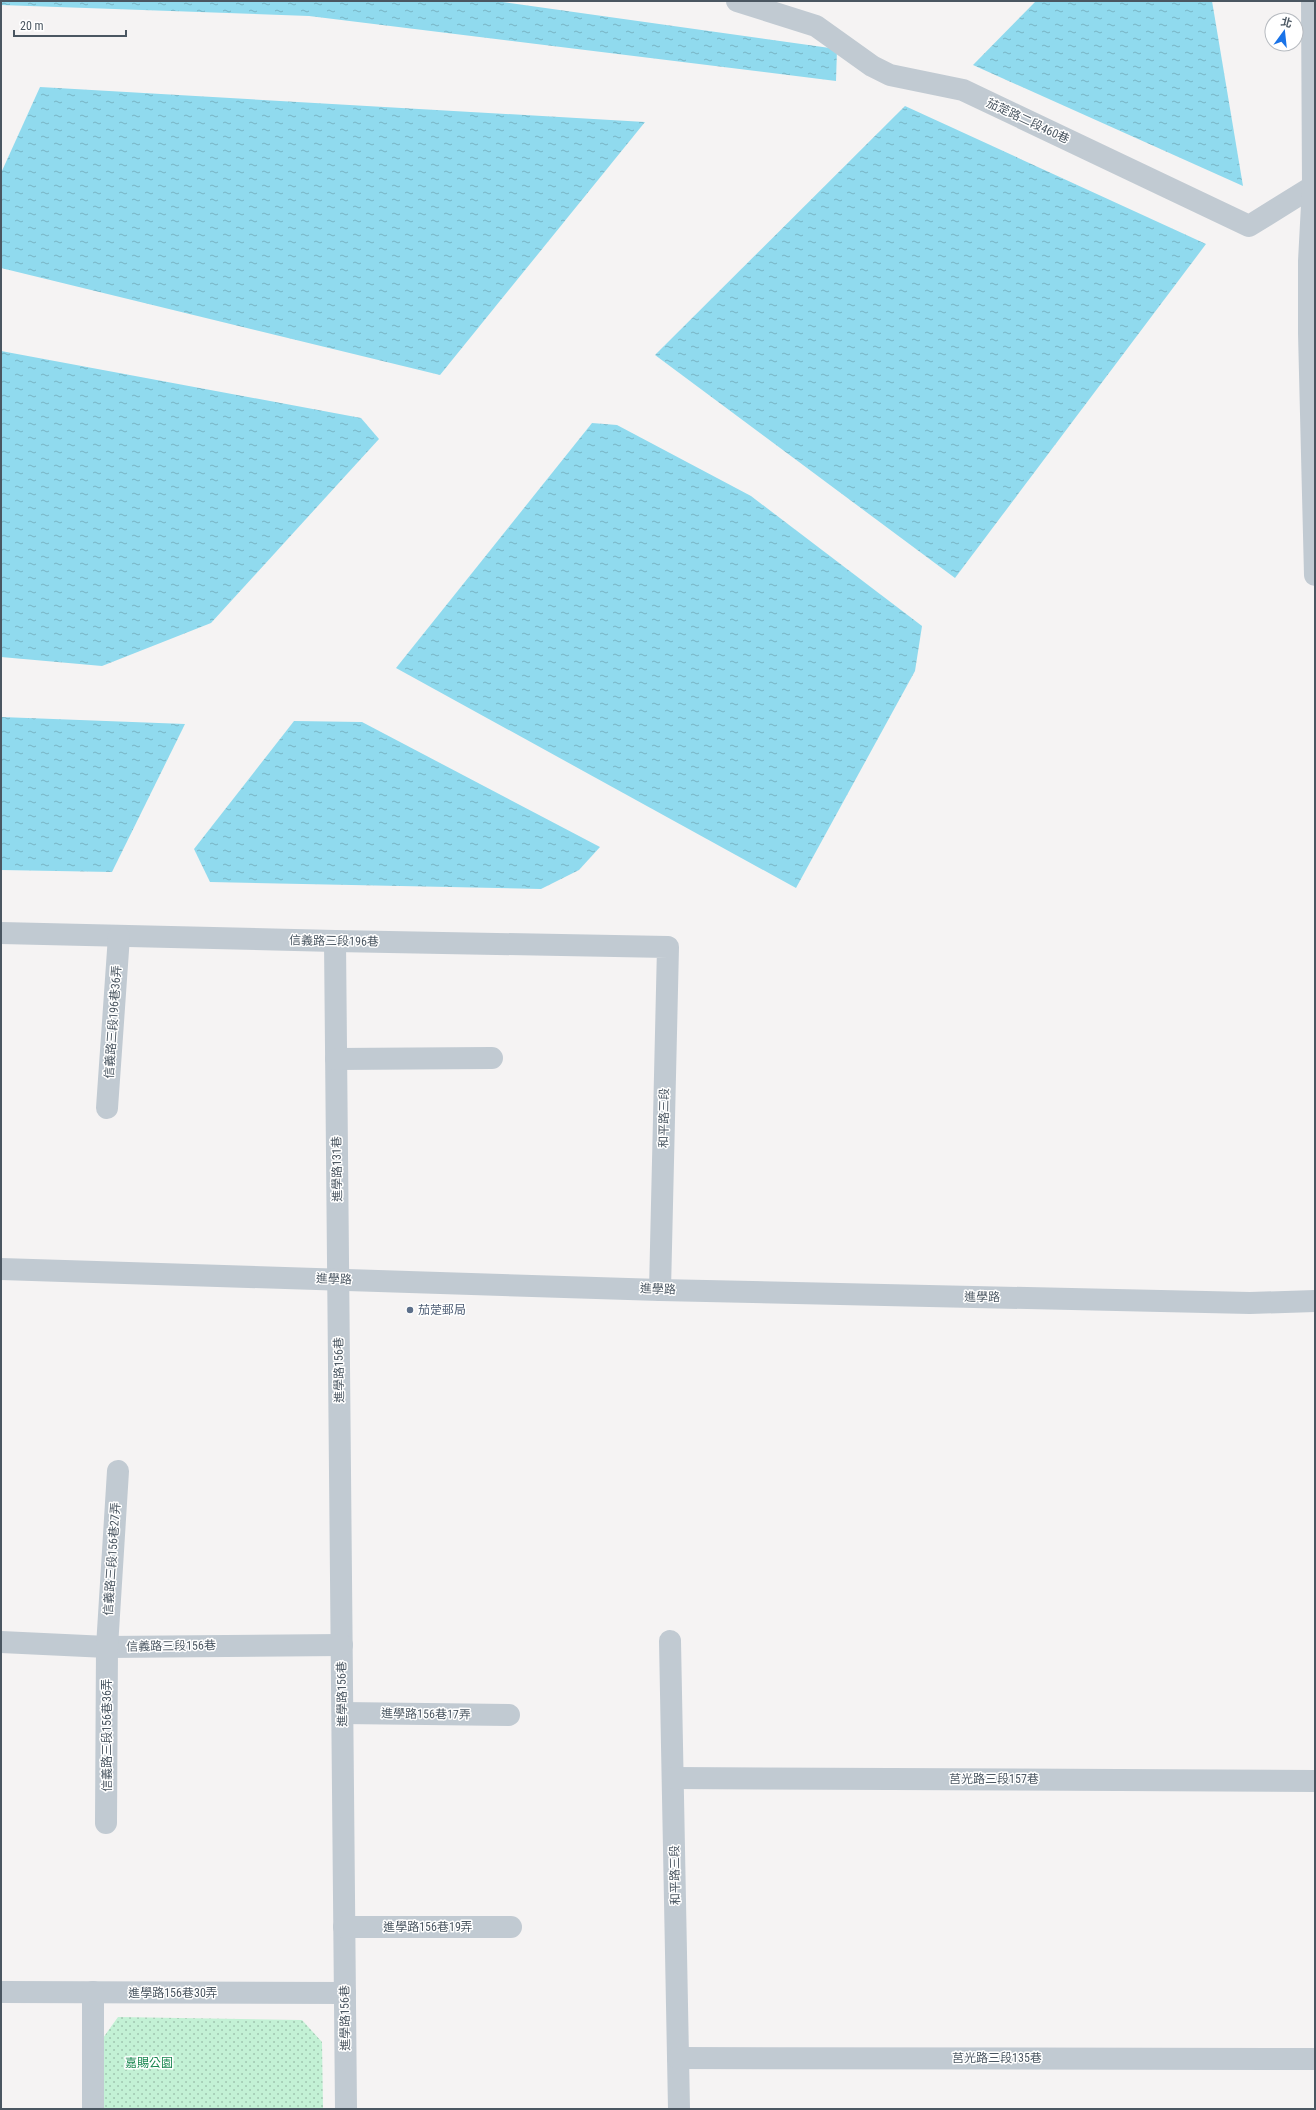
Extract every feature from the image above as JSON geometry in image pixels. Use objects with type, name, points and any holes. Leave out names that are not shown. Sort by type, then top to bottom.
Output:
[{"type":"street","name":"茄萣路二段460巷","points":[[737,1],[816,26],[872,66],[890,75],[963,90],[1249,226],[1314,186]]},
{"type":"street","points":[[1312,1],[1314,186],[1309,261],[1309,326],[1315,574]]},
{"type":"street","name":"信義路三段196巷","points":[[1,933],[668,947]]},
{"type":"street","name":"信義路三段196巷36弄","points":[[107,1108],[119,936]]},
{"type":"street","name":"進學路131巷","points":[[335,941],[338,1280]]},
{"type":"street","name":"和平路三段","points":[[660,1290],[668,947]]},
{"type":"street","points":[[336,1059],[492,1058]]},
{"type":"street","name":"進學路","points":[[1,1269],[660,1290],[1250,1303],[1315,1301]]},
{"type":"street","name":"進學路156巷","points":[[338,1280],[346,2109]]},
{"type":"street","name":"信義路三段156巷27弄","points":[[107,1647],[118,1471]]},
{"type":"street","name":"和平路三段","points":[[670,1641],[679,2109]]},
{"type":"street","name":"信義路三段156巷","points":[[1,1642],[107,1647],[342,1645]]},
{"type":"street","name":"信義路三段156巷36弄","points":[[106,1823],[107,1647]]},
{"type":"street","name":"進學路156巷17弄","points":[[342,1713],[509,1715]]},
{"type":"street","name":"莒光路三段157巷","points":[[673,1778],[1315,1780]]},
{"type":"street","name":"進學路156巷19弄","points":[[344,1927],[511,1927]]},
{"type":"street","name":"進學路156巷30弄","points":[[1,1992],[345,1993]]},
{"type":"street","points":[[93,1992],[93,2109]]},
{"type":"street","name":"莒光路三段135巷","points":[[678,2058],[1315,2059]]},
{"type":"green space","name":"嘉賜公園","points":[[118,2017],[302,2020],[322,2042],[323,2109],[103,2109],[103,2038]]},
{"type":"water","points":[[1,1],[495,1],[837,49],[836,81],[309,16],[1,5]]},
{"type":"water","points":[[1036,1],[1212,1],[1243,186],[973,65]]},
{"type":"water","points":[[40,87],[645,122],[440,375],[1,268],[1,173]]},
{"type":"water","points":[[905,106],[1206,244],[955,578],[655,355]]},
{"type":"water","points":[[1,351],[361,418],[379,439],[211,623],[102,666],[1,657]]},
{"type":"water","points":[[592,423],[617,425],[751,496],[922,626],[915,671],[796,888],[396,668]]},
{"type":"water","points":[[1,717],[185,724],[112,872],[1,870]]},
{"type":"water","points":[[294,721],[362,722],[600,847],[579,870],[541,889],[210,882],[194,849]]},
{"type":"place","name":"茄萣郵局","points":[[410,1310]]}]
